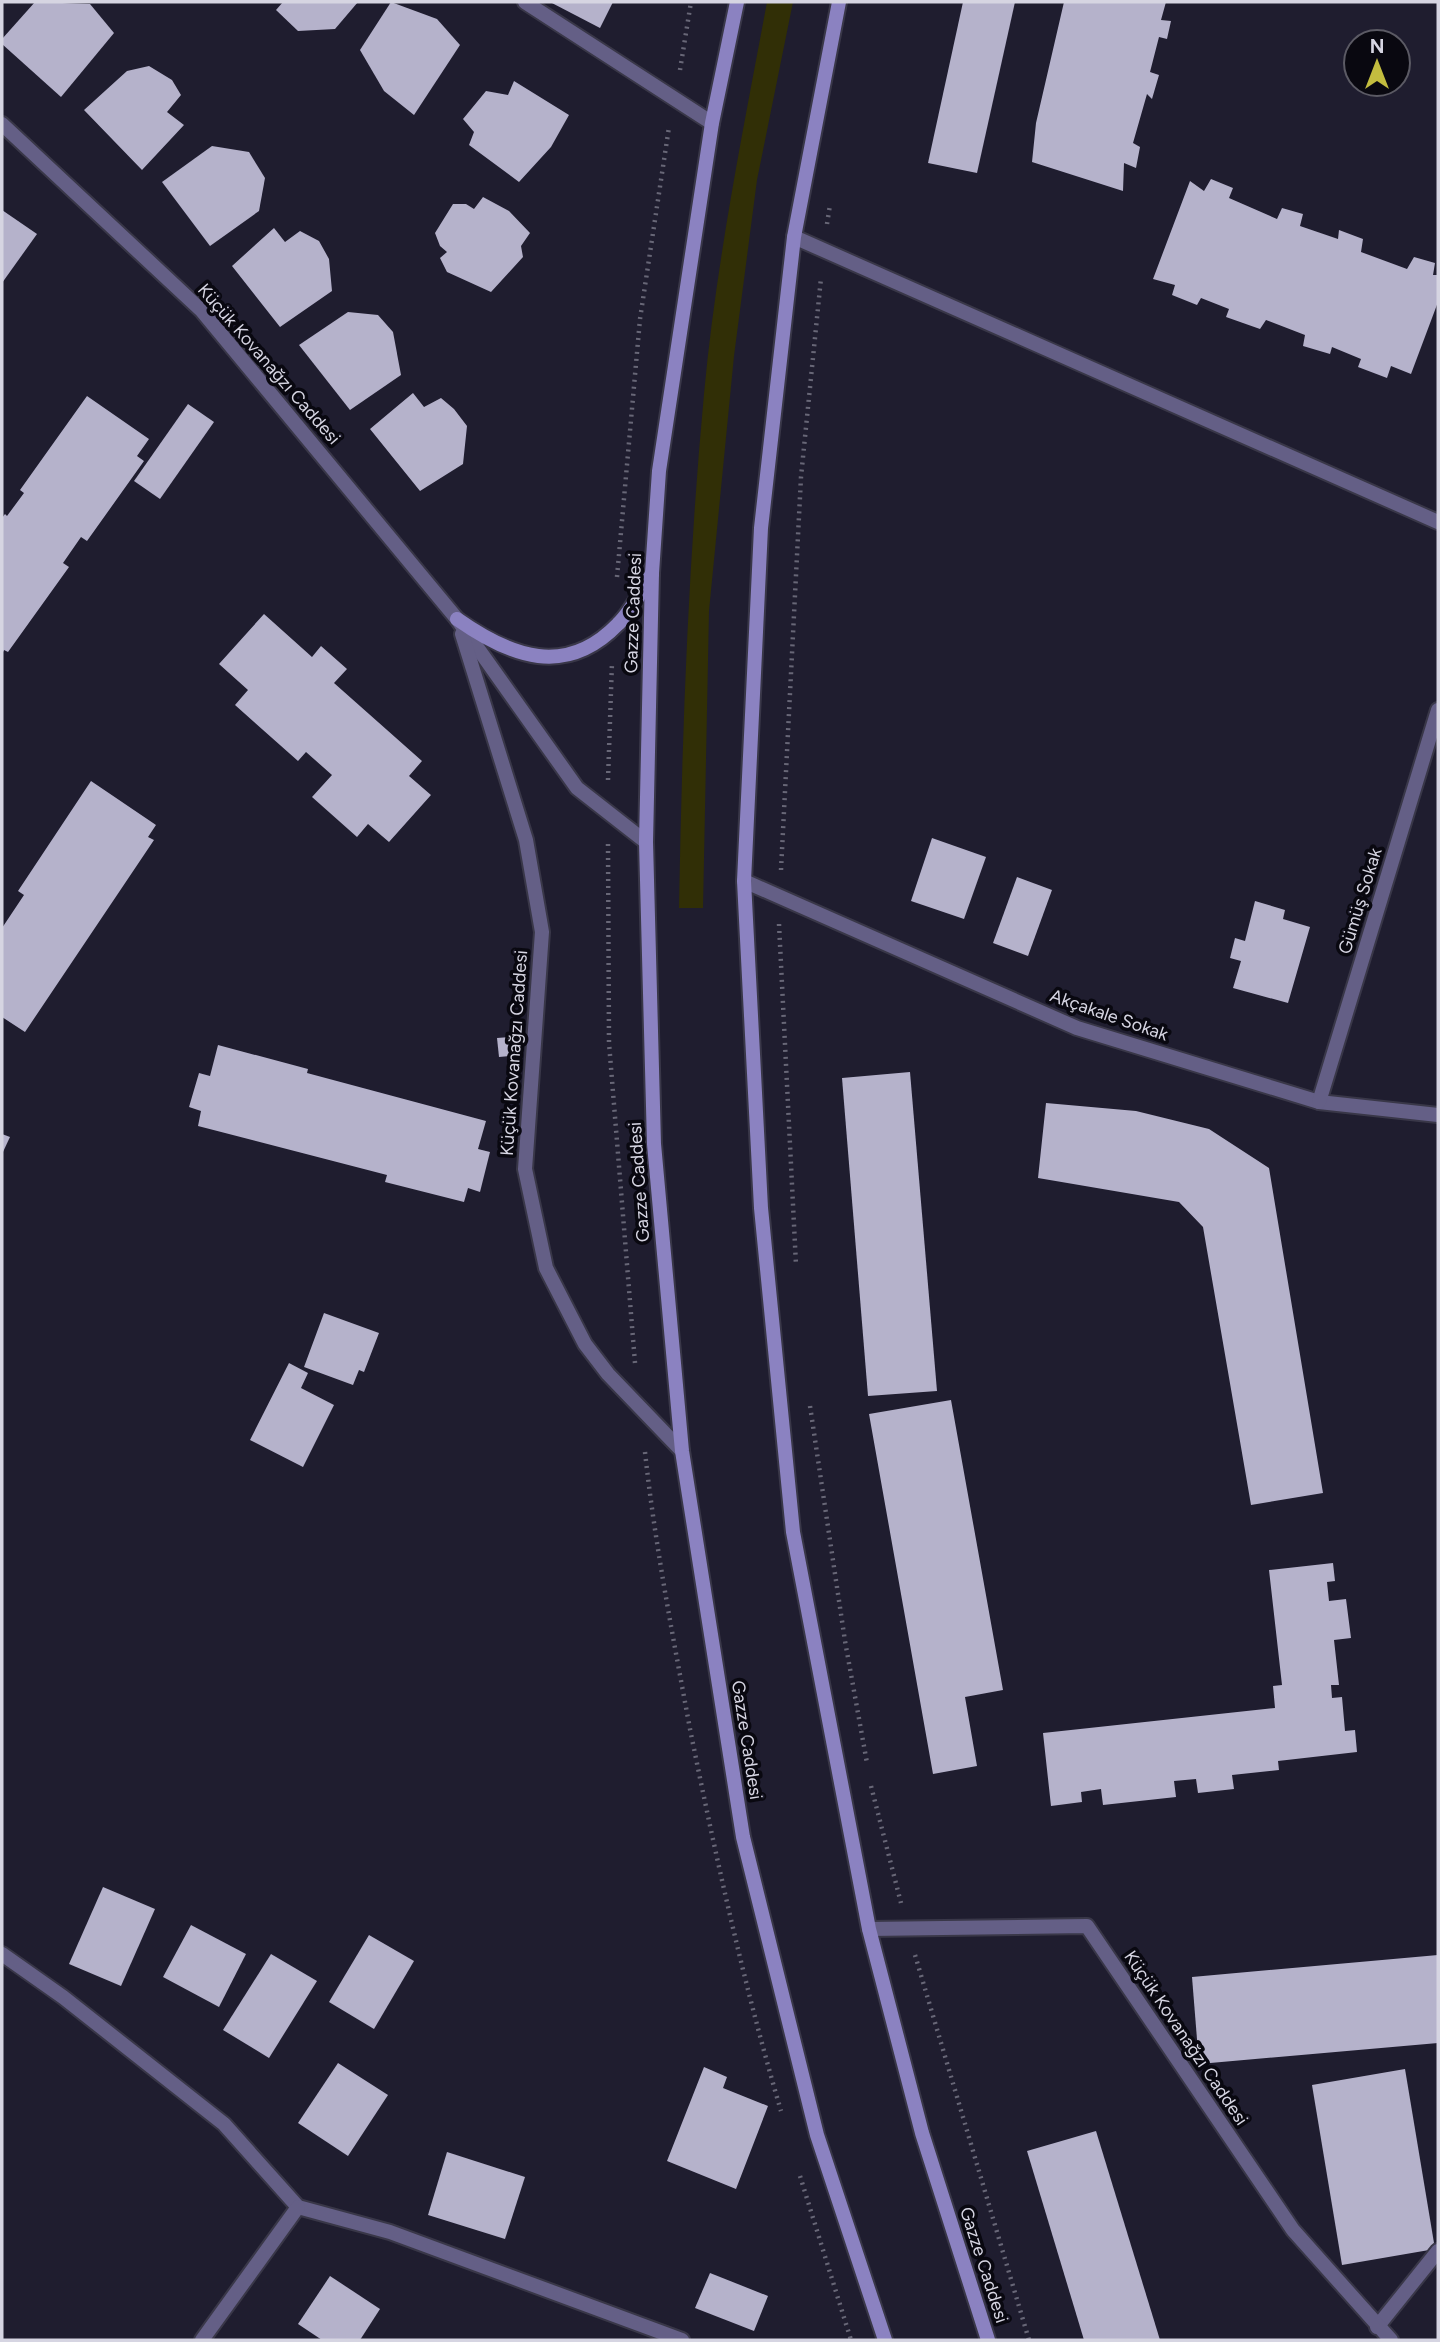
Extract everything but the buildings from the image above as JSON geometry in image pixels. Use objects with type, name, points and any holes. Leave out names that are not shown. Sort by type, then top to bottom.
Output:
[{"type":"main road","name":"Gazze Caddesi","points":[[737,2],[712,123],[659,471],[652,573],[646,842],[654,1144],[682,1451],[743,1837],[817,2135],[885,2340]]},
{"type":"main road","name":"Gazze Caddesi","points":[[839,2],[794,237],[761,528],[744,881],[761,1208],[793,1532],[869,1929],[922,2133],[988,2340]]},
{"type":"main road","points":[[457,619],[507,649],[541,656],[574,655],[604,637],[620,622],[652,573]]},
{"type":"street","points":[[525,2],[712,123]]},
{"type":"street","name":"Küçük Kovanağzı Caddesi","points":[[2,124],[202,311],[457,619],[577,788],[646,842]]},
{"type":"street","points":[[794,237],[1438,522]]},
{"type":"street","name":"Küçük Kovanağzı Caddesi","points":[[457,619],[526,840],[542,933],[525,1168],[546,1268],[585,1344],[608,1374],[682,1451]]},
{"type":"street","name":"Gümüş Sokak","points":[[1319,1102],[1438,710]]},
{"type":"street","name":"Akçakale Sokak","points":[[744,881],[1077,1028],[1319,1102],[1438,1115]]},
{"type":"street","name":"Küçük Kovanağzı Caddesi","points":[[869,1929],[1087,1926],[1293,2230],[1377,2328],[1391,2340]]},
{"type":"street","points":[[2,1954],[63,1997],[224,2124],[298,2207],[390,2232],[682,2340]]},
{"type":"street","points":[[202,2340],[298,2207]]},
{"type":"street","points":[[1377,2328],[1438,2251]]},
{"type":"path","points":[[796,1269],[779,897],[801,477],[813,330],[831,196]]},
{"type":"path","points":[[808,1392],[845,1641],[869,1772],[907,1928],[1029,2340]]},
{"type":"shaded area","points":[[767,2],[793,2],[757,180],[734,356],[709,611],[703,908],[679,908],[687,651],[704,394],[723,246]]}]
